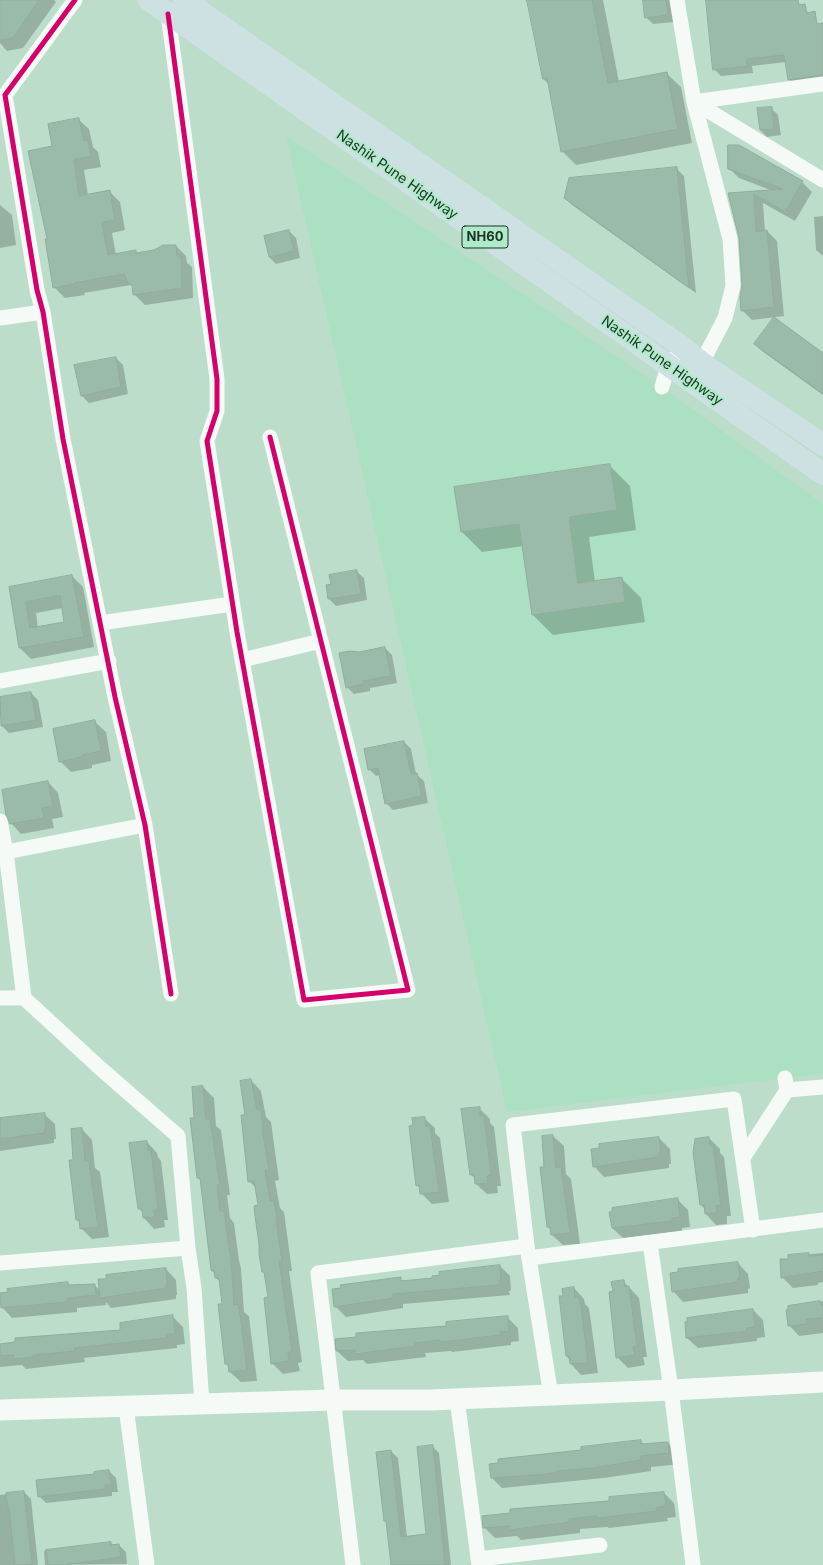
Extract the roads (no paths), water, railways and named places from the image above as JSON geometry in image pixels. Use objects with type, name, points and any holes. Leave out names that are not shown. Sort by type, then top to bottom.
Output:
[{"type":"highway","name":"Nashik Pune Highway","points":[[149,0],[176,7],[681,346],[697,372],[823,474]]},
{"type":"highway","name":"Nashik Pune Highway","points":[[176,7],[668,366],[697,372],[823,444]]},
{"type":"street","points":[[75,0],[5,95],[37,290],[43,312],[63,439],[115,697],[144,825],[170,994]]},
{"type":"street","points":[[677,0],[694,102],[730,239],[733,286],[725,318],[697,372]]},
{"type":"street","points":[[176,7],[217,379],[217,411],[206,441],[232,604],[304,1000],[408,990],[270,438]]},
{"type":"street","points":[[694,102],[823,84]]},
{"type":"street","points":[[694,102],[823,180]]},
{"type":"street","points":[[0,318],[43,312]]},
{"type":"street","points":[[662,387],[668,366],[681,346]]},
{"type":"street","points":[[100,623],[232,604]]},
{"type":"street","points":[[242,660],[321,641]]},
{"type":"street","points":[[0,681],[108,661]]},
{"type":"street","points":[[0,821],[6,852],[24,998],[100,1068],[178,1136],[188,1248],[194,1288],[202,1404]]},
{"type":"street","points":[[6,852],[144,825]]},
{"type":"street","points":[[0,998],[24,998]]},
{"type":"street","points":[[743,1158],[786,1084],[823,1087]]},
{"type":"street","points":[[551,1396],[528,1252],[513,1125],[734,1100],[753,1230]]},
{"type":"street","points":[[353,1565],[332,1400],[318,1273],[528,1252],[650,1243],[823,1220]]},
{"type":"street","points":[[650,1243],[671,1390],[693,1565]]},
{"type":"street","points":[[0,1263],[188,1248]]},
{"type":"street","points":[[0,1410],[332,1400],[457,1399],[551,1396],[823,1382]]},
{"type":"street","points":[[457,1399],[479,1562],[600,1545]]},
{"type":"street","points":[[126,1407],[147,1565]]}]
